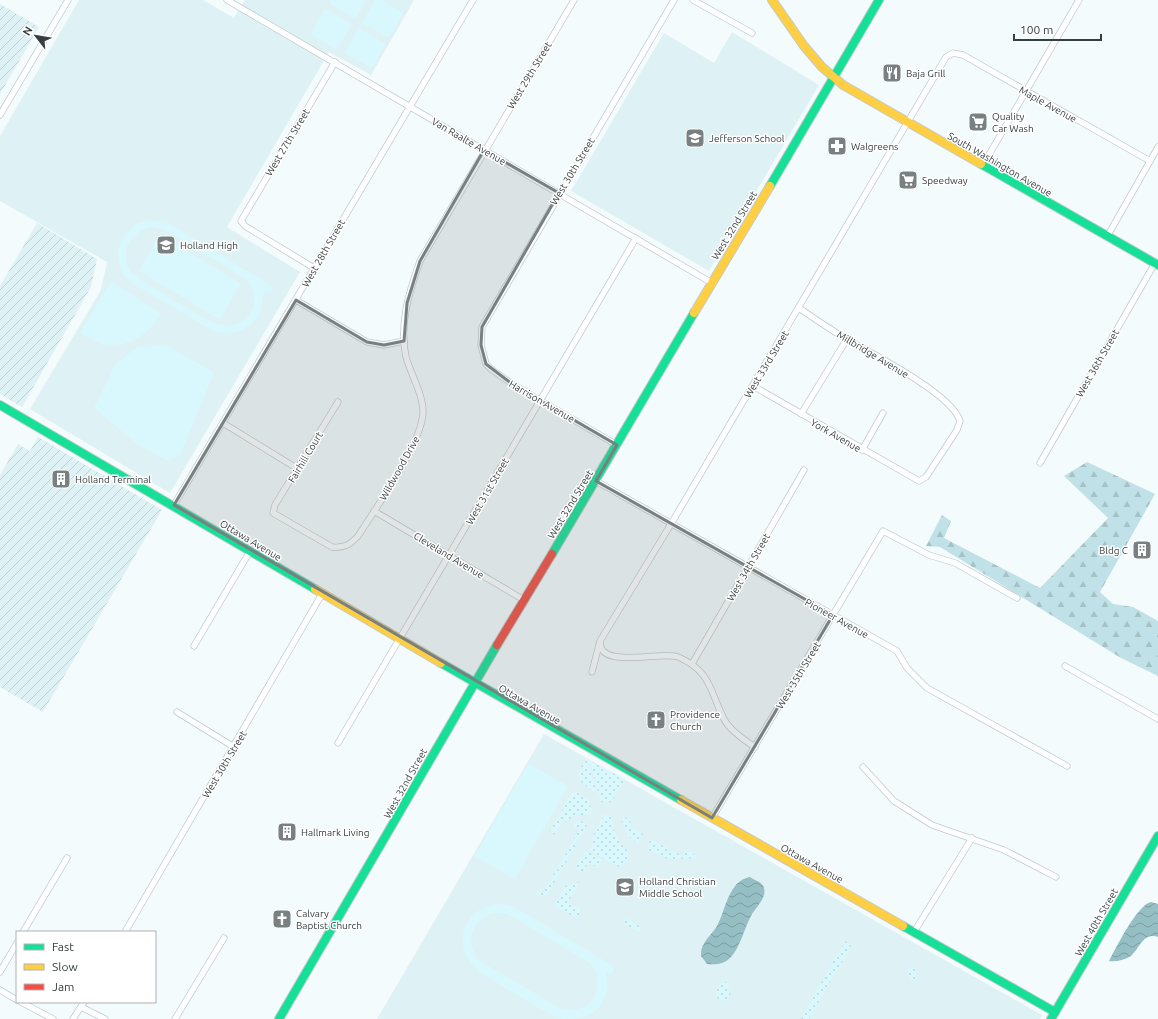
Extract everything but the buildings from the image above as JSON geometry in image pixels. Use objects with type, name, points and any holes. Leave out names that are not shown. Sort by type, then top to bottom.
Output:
[{"type":"street","points":[[0,115],[68,0]]},
{"type":"street","name":"Van Raalte Avenue","points":[[227,0],[712,283]]},
{"type":"street","name":"West 28th Street","points":[[174,505],[472,0]]},
{"type":"street","name":"West 29th Street","points":[[484,150],[574,0]]},
{"type":"street","name":"West 30th Street","points":[[481,345],[482,327],[559,193],[674,0]]},
{"type":"street","points":[[693,0],[752,33]]},
{"type":"street","name":"West 32nd Street","points":[[279,1019],[475,683],[596,481],[879,0]]},
{"type":"street","points":[[982,165],[1079,0]]},
{"type":"street","name":"South Washington Avenue","points":[[774,1],[806,49],[833,78],[859,96],[1157,264]]},
{"type":"street","name":"Maple Avenue","points":[[946,57],[952,53],[963,55],[1150,161]]},
{"type":"street","name":"West 33rd Street","points":[[592,672],[600,641],[753,386],[946,57]]},
{"type":"street","name":"West 27th Street","points":[[314,268],[245,226],[241,222],[335,62]]},
{"type":"street","points":[[1107,237],[1158,147]]},
{"type":"street","name":"Wildwood Drive","points":[[273,513],[332,547],[347,546],[358,536],[417,438],[423,412],[406,357],[404,341],[407,303],[420,261],[484,150]]},
{"type":"street","name":"West 31st Street","points":[[338,743],[636,238]]},
{"type":"street","name":"West 36th Street","points":[[1040,463],[1157,264]]},
{"type":"street","points":[[296,300],[367,342],[384,345],[404,341]]},
{"type":"street","name":"Millbridge Avenue","points":[[799,308],[847,339],[891,363],[915,379],[955,410],[960,421],[957,430],[926,478],[921,482]]},
{"type":"street","points":[[800,414],[847,339]]},
{"type":"street","name":"Harrison Avenue","points":[[481,345],[484,359],[491,369],[512,384],[617,445]]},
{"type":"street","name":"York Avenue","points":[[753,386],[862,450],[921,482]]},
{"type":"street","name":"Fairhill Court","points":[[273,513],[275,505],[338,402]]},
{"type":"street","name":"Ottawa Avenue","points":[[0,405],[174,505],[322,594],[475,683],[914,932],[1053,1015]]},
{"type":"street","points":[[862,450],[883,413]]},
{"type":"street","points":[[223,423],[298,469]]},
{"type":"street","name":"West 34th Street","points":[[692,664],[804,470]]},
{"type":"street","name":"Pioneer Avenue","points":[[596,481],[747,568],[897,651],[906,668],[927,688],[1067,766]]},
{"type":"street","name":"Cleveland Avenue","points":[[374,511],[524,600]]},
{"type":"street","name":"West 35th Street","points":[[712,818],[883,531],[929,555],[955,563],[1017,598]]},
{"type":"street","points":[[194,646],[250,551]]},
{"type":"street","name":"West 30th Street","points":[[126,931],[322,594]]},
{"type":"street","points":[[600,641],[600,647],[612,656],[622,658],[672,655],[692,664],[710,683],[726,721],[738,735],[755,747]]},
{"type":"street","points":[[1065,666],[1158,719]]},
{"type":"street","points":[[177,712],[234,747]]},
{"type":"street","points":[[863,767],[890,797],[905,809],[932,825],[1019,856],[1056,877]]},
{"type":"street","name":"West 40th Street","points":[[1053,1015],[1158,836]]},
{"type":"street","points":[[914,932],[972,838]]},
{"type":"street","points":[[25,931],[67,858]]},
{"type":"street","points":[[175,1019],[224,938]]},
{"type":"street","points":[[0,972],[16,945]]},
{"type":"street","points":[[0,990],[16,999]]},
{"type":"street","points":[[24,1003],[53,1019]]},
{"type":"street","points":[[73,1019],[82,1004],[104,1019]]},
{"type":"highlighted area","points":[[484,150],[559,193],[482,327],[481,345],[486,364],[512,384],[617,445],[596,481],[833,615],[712,818],[174,505],[296,300],[367,342],[384,345],[404,341],[407,303],[420,261]]},
{"type":"shaded area","name":"Holland High","points":[[79,0],[203,0],[234,18],[245,0],[414,0],[371,75],[329,52],[227,227],[300,272],[170,493],[30,409],[101,290],[107,262],[0,201],[0,136]]},
{"type":"shaded area","points":[[330,0],[367,0],[354,18],[329,3]]},
{"type":"shaded area","points":[[375,0],[382,0],[402,12],[403,15],[390,37],[387,37],[363,23]]},
{"type":"shaded area","points":[[0,4],[39,27],[0,94]]},
{"type":"shaded area","points":[[324,10],[327,10],[351,23],[351,26],[338,48],[335,49],[312,35],[312,32]]},
{"type":"shaded area","points":[[358,29],[384,43],[385,46],[372,68],[344,53]]},
{"type":"shaded area","name":"Jefferson School","points":[[732,32],[819,85],[709,271],[571,191],[664,33],[714,63]]},
{"type":"shaded area","points":[[147,220],[166,222],[274,287],[270,294],[265,291],[261,309],[253,323],[242,330],[235,332],[215,332],[130,282],[122,272],[118,249],[123,236],[136,224]],"holes":[[[154,227],[165,230],[246,279],[251,285],[255,300],[251,313],[245,320],[231,325],[221,325],[215,323],[176,302],[131,272],[127,265],[126,250],[133,238],[146,229]]]},
{"type":"shaded area","points":[[37,223],[97,259],[91,287],[22,407],[0,394],[0,286]]},
{"type":"shaded area","points":[[160,234],[241,284],[220,320],[139,271]]},
{"type":"shaded area","points":[[111,281],[161,314],[151,328],[138,338],[123,344],[105,345],[95,342],[80,333]]},
{"type":"shaded area","points":[[166,345],[214,373],[180,456],[168,461],[137,444],[94,408],[116,363],[138,347]]},
{"type":"shaded area","name":"Holland Terminal","points":[[38,437],[162,510],[43,712],[0,687],[0,475],[18,444],[30,451]]},
{"type":"shaded area","points":[[544,734],[1042,1015],[1040,1019],[377,1019]]},
{"type":"shaded area","points":[[586,758],[596,790],[593,792],[580,780],[578,774]]},
{"type":"shaded area","points":[[589,760],[625,779],[612,802],[601,802]]},
{"type":"shaded area","points":[[528,764],[568,786],[515,879],[475,856]]},
{"type":"shaded area","points":[[576,792],[589,800],[589,805],[592,807],[591,812],[585,815],[573,817],[567,822],[563,820],[554,835],[550,831],[571,794]]},
{"type":"shaded area","points":[[604,815],[611,815],[616,836],[622,845],[630,852],[627,862],[619,867],[589,850],[594,841],[591,839]]},
{"type":"shaded area","points":[[623,816],[630,820],[631,827],[643,834],[638,844],[631,839],[626,832],[622,820]]},
{"type":"shaded area","points":[[579,821],[585,822],[587,825],[562,869],[558,867],[579,830],[573,825]]},
{"type":"shaded area","points":[[651,839],[681,855],[679,860],[665,858],[646,849]]},
{"type":"shaded area","points":[[585,850],[602,860],[598,868],[588,862],[582,873],[574,869]]},
{"type":"shaded area","points":[[685,850],[699,857],[681,860]]},
{"type":"shaded area","points":[[557,869],[561,871],[547,895],[543,897],[536,895],[537,891],[543,893]]},
{"type":"shaded area","points":[[579,882],[568,902],[582,910],[577,919],[554,905],[565,886]]},
{"type":"shaded area","points":[[496,904],[507,905],[518,909],[615,967],[611,975],[605,972],[607,981],[606,990],[604,999],[599,1007],[592,1014],[583,1017],[563,1019],[556,1017],[535,1006],[480,972],[471,963],[465,953],[463,942],[467,922],[474,914],[484,908]],"holes":[[[493,913],[503,913],[513,917],[590,963],[596,972],[598,981],[594,997],[588,1004],[581,1008],[571,1010],[561,1009],[480,961],[472,947],[472,933],[479,921],[485,916]]]},
{"type":"shaded area","points":[[625,918],[642,927],[639,932],[623,923]]},
{"type":"shaded area","points":[[845,941],[850,943],[851,946],[809,1019],[801,1019]]},
{"type":"shaded area","points":[[911,966],[915,968],[918,973],[917,979],[914,981],[908,975],[908,969]]},
{"type":"shaded area","points":[[724,982],[729,983],[728,990],[731,995],[728,999],[723,1001],[717,998],[716,993],[718,986]]},
{"type":"green space","points":[[1087,462],[1155,494],[1100,592],[1113,604],[1133,607],[1158,621],[1158,676],[1121,658],[940,547],[926,546],[942,515],[951,521],[944,538],[1040,588],[1108,518],[1064,476]]},
{"type":"water","points":[[750,877],[760,882],[764,888],[764,895],[751,916],[733,954],[728,960],[722,963],[707,964],[701,956],[702,947],[717,926],[732,890],[737,884]]},
{"type":"water","points":[[1151,902],[1158,904],[1158,937],[1153,936],[1145,939],[1131,956],[1123,960],[1109,961],[1133,919],[1145,905]]},
{"type":"traffic: fast","points":[[770,186],[879,0]]},
{"type":"traffic: fast","points":[[981,164],[1158,265]]},
{"type":"traffic: fast","points":[[552,554],[694,313]]},
{"type":"traffic: fast","points":[[0,405],[315,589]]},
{"type":"traffic: fast","points":[[279,1019],[497,645]]},
{"type":"traffic: fast","points":[[441,663],[681,800]]},
{"type":"traffic: fast","points":[[1051,1019],[1158,836]]},
{"type":"traffic: fast","points":[[903,926],[1055,1012]]},
{"type":"traffic: slow","points":[[772,0],[804,46],[822,67],[843,85],[981,164]]},
{"type":"traffic: slow","points":[[694,313],[770,186]]},
{"type":"traffic: slow","points":[[315,589],[441,663]]},
{"type":"traffic: slow","points":[[681,800],[903,926]]},
{"type":"traffic: jam","points":[[497,645],[552,554]]},
{"type":"place","name":"Baja Grill","points":[[892,73]]},
{"type":"place","name":"Quality Car Wash","points":[[978,122]]},
{"type":"place","name":"Jefferson School","points":[[695,138]]},
{"type":"place","name":"Walgreens","points":[[837,146]]},
{"type":"place","name":"Speedway","points":[[908,180]]},
{"type":"place","name":"Holland High","points":[[166,245]]},
{"type":"place","name":"Holland Terminal","points":[[61,479]]},
{"type":"place","name":"Bldg C","points":[[1142,550]]},
{"type":"place","name":"Providence Church","points":[[656,720]]},
{"type":"place","name":"Hallmark Living","points":[[287,832]]},
{"type":"place","name":"Holland Christian Middle School","points":[[625,887]]},
{"type":"place","name":"Calvary Baptist Church","points":[[282,919]]}]
